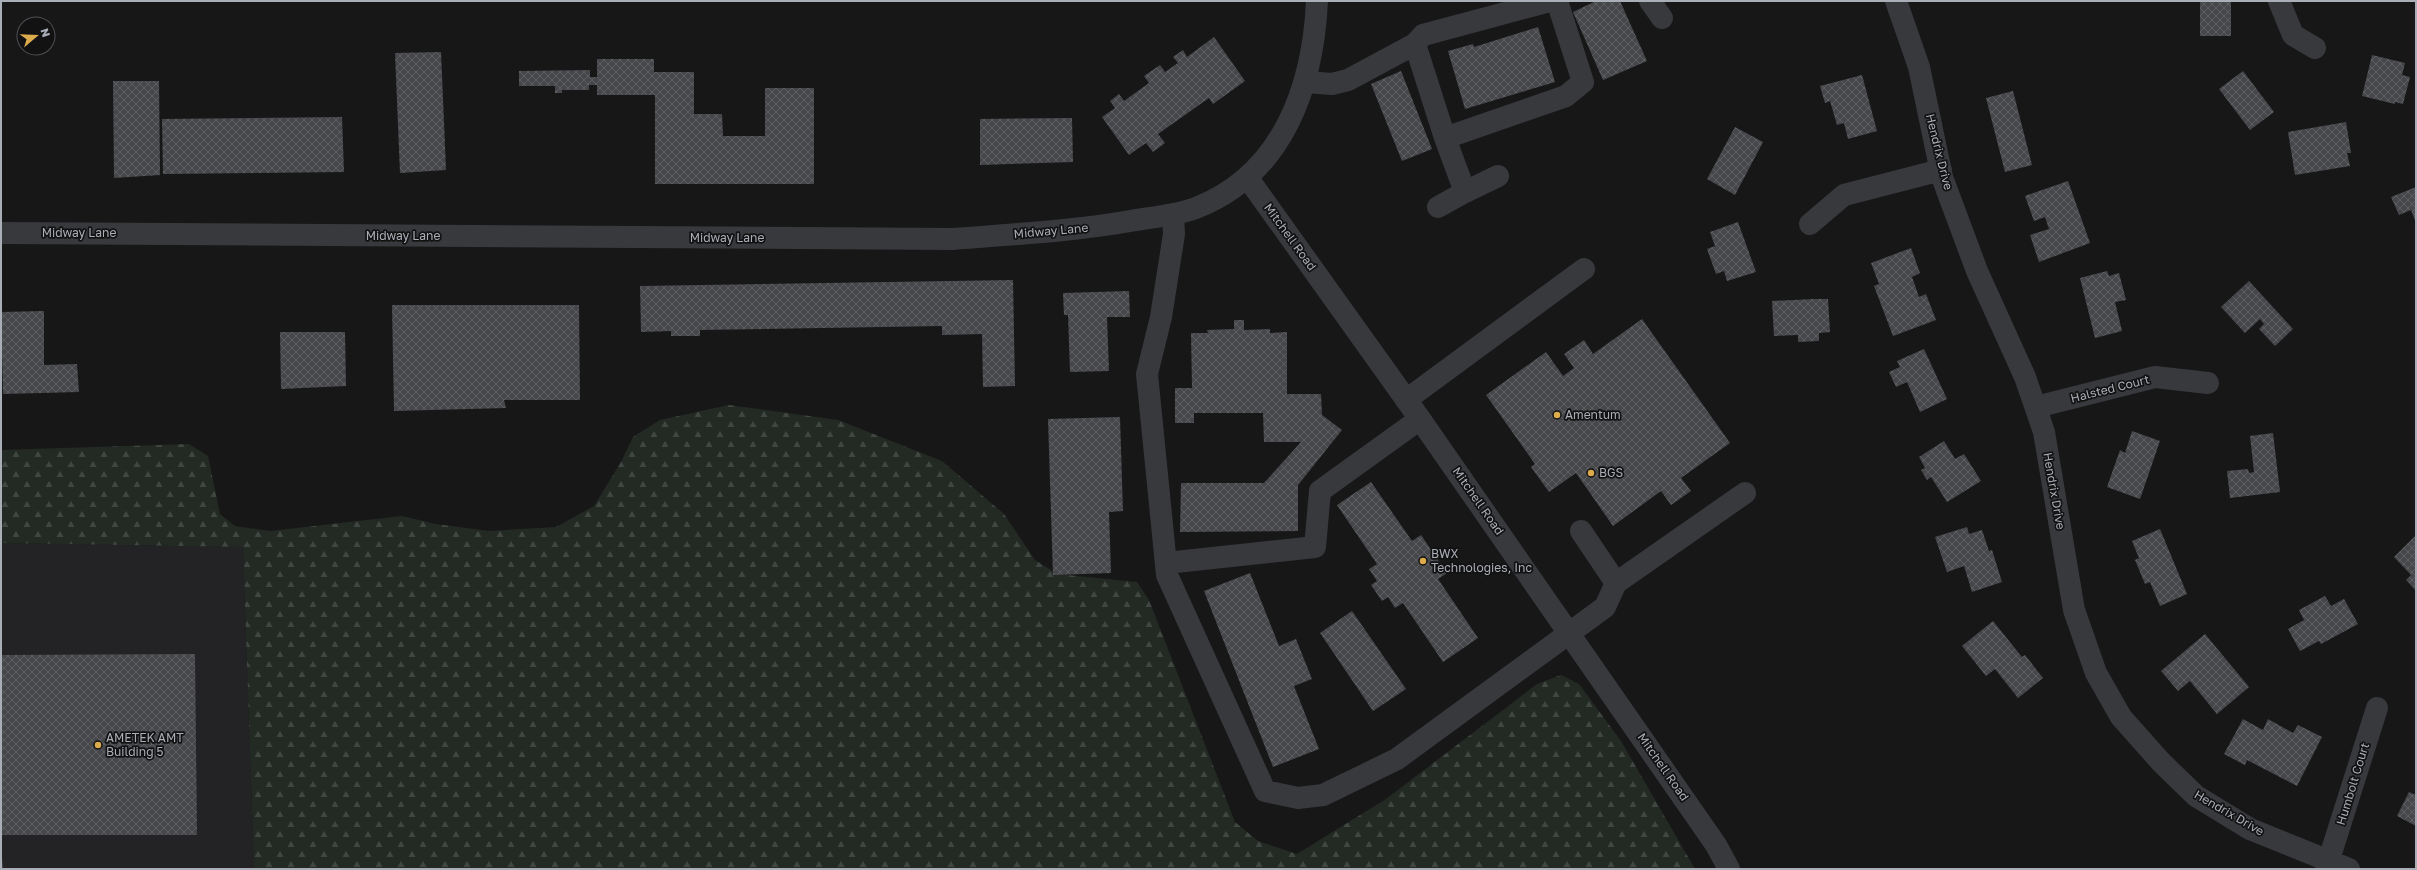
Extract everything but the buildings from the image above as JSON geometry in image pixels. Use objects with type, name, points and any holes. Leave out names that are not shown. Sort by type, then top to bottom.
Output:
[{"type":"street","name":"Midway Lane","points":[[1,233],[953,239],[1094,228],[1172,214],[1196,208],[1247,178],[1270,154],[1282,135],[1306,82],[1317,1]]},
{"type":"street","points":[[1306,82],[1332,84],[1348,80],[1415,44],[1423,35],[1550,1]]},
{"type":"street","points":[[1445,138],[1566,96],[1583,82],[1557,1]]},
{"type":"street","name":"Hendrix Drive","points":[[1896,1],[1919,67],[1941,170],[1977,271],[2036,407],[2048,454],[2074,610],[2096,673],[2121,717],[2160,762],[2196,796],[2250,829],[2327,865],[2349,869]]},
{"type":"street","points":[[2279,1],[2294,35],[2315,48]]},
{"type":"street","points":[[1415,44],[1445,138],[1465,192]]},
{"type":"street","points":[[1810,224],[1844,194],[1941,170]]},
{"type":"street","points":[[1438,207],[1498,176]]},
{"type":"street","name":"Mitchell Road","points":[[1247,178],[1420,419],[1569,632],[1712,838],[1729,869]]},
{"type":"street","points":[[1172,214],[1174,234],[1164,302],[1147,374],[1167,575],[1265,791],[1298,798],[1323,795],[1397,759],[1605,607],[1616,583],[1745,493]]},
{"type":"street","points":[[1406,400],[1584,269]]},
{"type":"street","name":"Halsted Court","points":[[2036,407],[2155,377],[2208,383]]},
{"type":"street","points":[[1166,562],[1315,547],[1320,491],[1420,419]]},
{"type":"street","points":[[1580,531],[1616,583]]},
{"type":"street","name":"Humbolt Court","points":[[2327,865],[2377,708]]},
{"type":"shaded area","points":[[1,543],[243,547],[254,869],[1,869]]},
{"type":"green space","points":[[729,405],[838,420],[942,461],[1004,514],[1035,560],[1057,574],[1137,582],[1149,600],[1235,822],[1258,841],[1297,854],[1386,799],[1537,684],[1561,675],[1579,684],[1621,741],[1695,869],[254,869],[243,547],[1,543],[1,450],[189,444],[208,456],[220,514],[235,526],[270,531],[402,516],[436,524],[489,531],[556,527],[594,506],[621,462],[633,437],[660,420]]},
{"type":"place","name":"Amentum","points":[[1557,415]]},
{"type":"place","name":"BGS","points":[[1591,473]]},
{"type":"place","name":"BWX Technologies, Inc","points":[[1423,561]]},
{"type":"place","name":"AMETEK AMT Building 5","points":[[98,745]]}]
